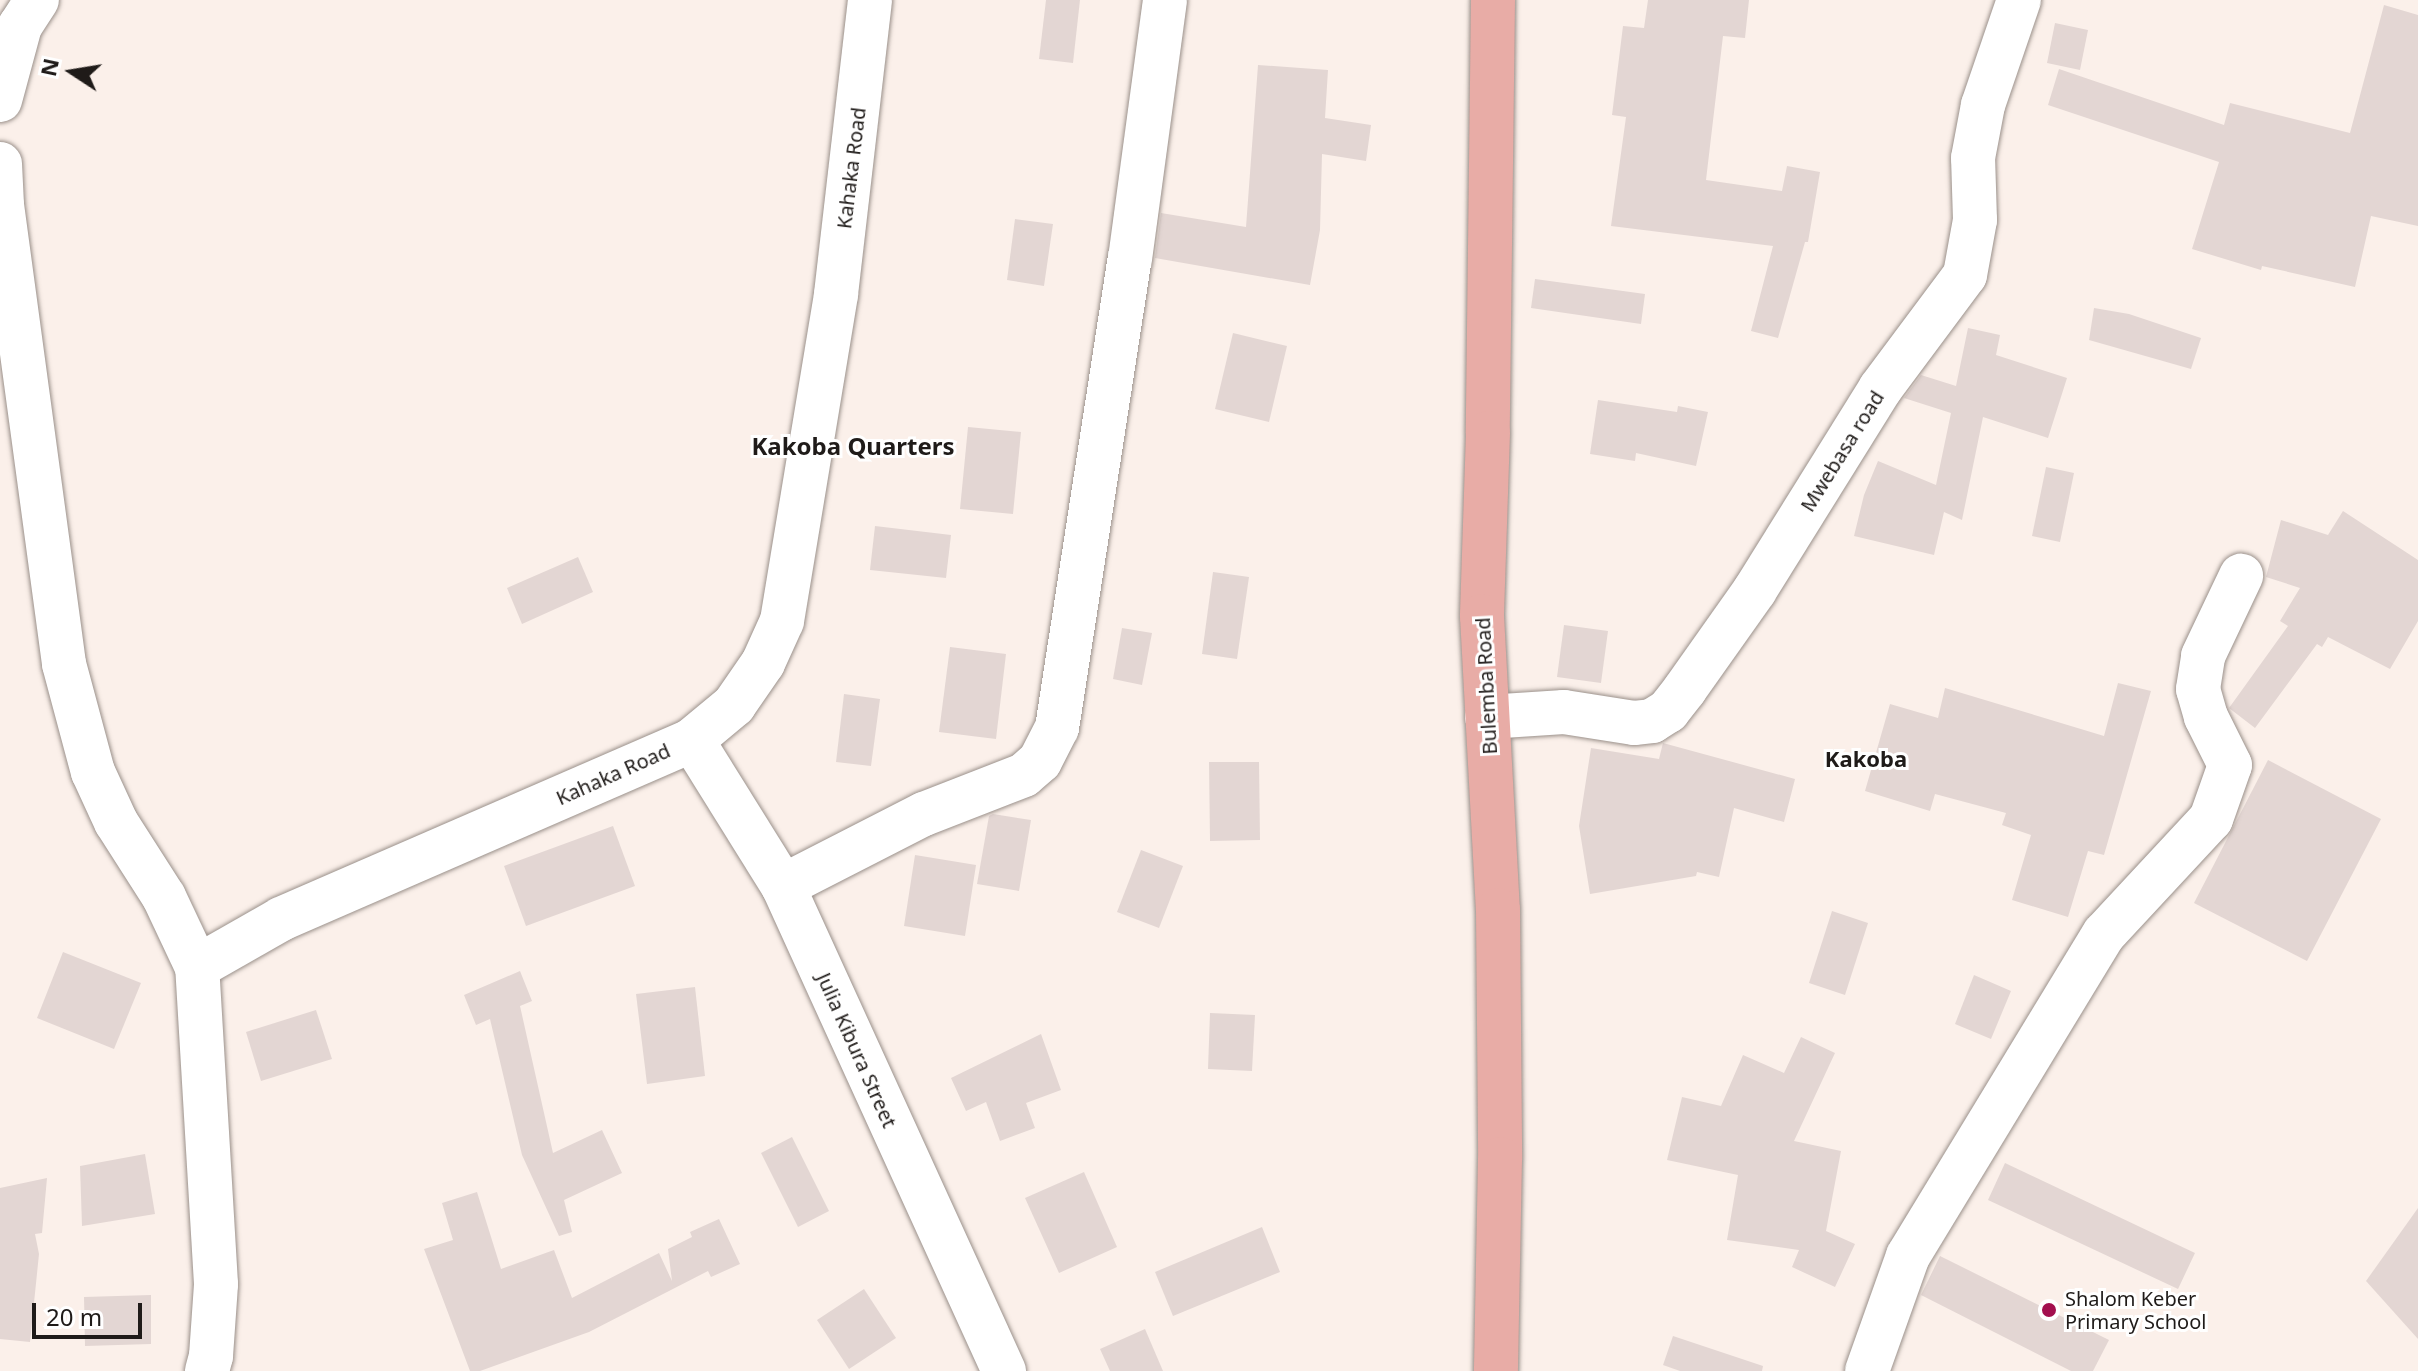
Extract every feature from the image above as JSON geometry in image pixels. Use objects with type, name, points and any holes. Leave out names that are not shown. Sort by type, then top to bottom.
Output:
[{"type":"main road","name":"Bulemba Road","points":[[1493,0],[1488,433],[1482,616],[1498,910],[1500,1159],[1496,1371]]},
{"type":"street","points":[[0,100],[20,26],[37,0]]},
{"type":"street","name":"Kahaka Road","points":[[197,967],[281,919],[692,740],[734,705],[763,663],[782,621],[836,294],[870,0]]},
{"type":"street","points":[[783,886],[924,814],[1024,775],[1040,761],[1057,728],[1130,259],[1165,0]]},
{"type":"street","name":"Mwebasa road","points":[[1487,717],[1564,712],[1634,723],[1652,721],[1668,711],[1685,689],[1755,590],[1880,389],[1965,275],[1975,220],[1973,158],[1981,118],[2019,0]]},
{"type":"street","points":[[0,164],[2,205],[64,664],[93,772],[116,822],[164,897],[197,967],[216,1284],[211,1356],[207,1371]]},
{"type":"street","points":[[1867,1371],[1908,1256],[2104,934],[2211,819],[2230,765],[2206,717],[2198,689],[2203,656],[2241,576]]},
{"type":"street","name":"Julia Kibura Street","points":[[692,740],[783,886],[1004,1371]]},
{"type":"building","points":[[1046,0],[1080,0],[1073,63],[1039,59]]},
{"type":"building","points":[[1648,0],[1749,0],[1745,38],[1723,36],[1706,180],[1782,191],[1787,166],[1820,172],[1808,242],[1805,242],[1778,338],[1751,331],[1773,246],[1611,226],[1626,117],[1612,115],[1623,26],[1644,28]]},
{"type":"building","points":[[2384,5],[2418,15],[2418,226],[2371,216],[2355,287],[2262,266],[2261,270],[2192,249],[2219,162],[2048,105],[2059,69],[2224,125],[2230,103],[2350,133]]},
{"type":"building","points":[[2055,23],[2088,30],[2080,70],[2047,63]]},
{"type":"building","points":[[1258,65],[1328,70],[1325,118],[1371,125],[1366,161],[1322,154],[1320,230],[1310,285],[1155,258],[1161,213],[1246,227]]},
{"type":"building","points":[[1015,219],[1053,224],[1044,286],[1007,280]]},
{"type":"building","points":[[1535,279],[1645,294],[1641,324],[1531,308]]},
{"type":"building","points":[[2094,308],[2129,314],[2201,338],[2191,369],[2089,340]]},
{"type":"building","points":[[1968,328],[2000,335],[1996,355],[2067,378],[2048,438],[1983,417],[1962,520],[1944,512],[1934,555],[1854,536],[1864,495],[1878,461],[1936,485],[1951,413],[1904,398],[1921,375],[1956,386]]},
{"type":"building","points":[[1233,333],[1287,346],[1269,422],[1215,409]]},
{"type":"building","points":[[1598,400],[1677,412],[1678,406],[1708,412],[1696,466],[1636,453],[1635,461],[1590,454]]},
{"type":"building","points":[[968,427],[1021,432],[1013,514],[960,509]]},
{"type":"building","points":[[2046,467],[2074,473],[2060,542],[2032,536]]},
{"type":"building","points":[[2343,511],[2418,560],[2418,621],[2390,669],[2328,637],[2322,647],[2317,644],[2255,728],[2229,708],[2288,626],[2280,621],[2300,588],[2266,577],[2281,520],[2328,535]]},
{"type":"building","points":[[875,526],[951,535],[946,578],[870,570]]},
{"type":"building","points":[[578,557],[593,592],[522,624],[507,588]]},
{"type":"building","points":[[1213,572],[1249,577],[1237,659],[1202,654]]},
{"type":"building","points":[[1564,625],[1608,631],[1601,683],[1557,677]]},
{"type":"building","points":[[1122,628],[1152,633],[1142,685],[1113,679]]},
{"type":"building","points":[[950,647],[1006,654],[996,739],[939,732]]},
{"type":"building","points":[[2118,683],[2151,691],[2104,855],[2088,851],[2068,917],[2012,900],[2031,835],[2002,825],[2006,813],[1935,794],[1930,811],[1865,791],[1890,704],[1938,718],[1945,688],[2104,736]]},
{"type":"building","points":[[844,694],[880,699],[871,766],[836,762]]},
{"type":"building","points":[[1663,743],[1795,779],[1784,822],[1734,808],[1719,877],[1697,872],[1696,876],[1590,894],[1579,826],[1591,748],[1659,759]]},
{"type":"building","points":[[2268,760],[2381,819],[2307,961],[2194,903]]},
{"type":"building","points":[[1209,762],[1259,762],[1260,840],[1210,841]]},
{"type":"building","points":[[989,816],[1031,820],[1019,891],[977,884]]},
{"type":"building","points":[[613,826],[635,886],[526,926],[504,866]]},
{"type":"building","points":[[1141,850],[1183,866],[1159,928],[1117,912]]},
{"type":"building","points":[[915,855],[976,865],[965,936],[904,926]]},
{"type":"building","points":[[1832,911],[1868,923],[1845,995],[1809,983]]},
{"type":"building","points":[[63,952],[141,983],[114,1049],[37,1018]]},
{"type":"building","points":[[520,971],[532,1001],[520,1006],[553,1153],[602,1130],[622,1173],[564,1200],[572,1232],[559,1236],[522,1155],[490,1019],[476,1025],[464,995]]},
{"type":"building","points":[[1974,975],[2011,991],[1991,1039],[1955,1024]]},
{"type":"building","points":[[695,987],[705,1076],[647,1084],[636,994]]},
{"type":"building","points":[[316,1010],[332,1059],[261,1081],[246,1032]]},
{"type":"building","points":[[1210,1013],[1255,1015],[1252,1071],[1208,1069]]},
{"type":"building","points":[[1041,1034],[1061,1090],[1026,1103],[1035,1128],[1000,1141],[986,1102],[966,1111],[951,1078]]},
{"type":"building","points":[[1801,1037],[1835,1053],[1794,1141],[1841,1151],[1826,1231],[1855,1244],[1835,1287],[1792,1267],[1799,1250],[1727,1240],[1738,1175],[1667,1160],[1682,1097],[1721,1106],[1743,1055],[1784,1073]]},
{"type":"building","points":[[792,1137],[829,1211],[798,1227],[761,1153]]},
{"type":"building","points":[[145,1154],[155,1214],[82,1226],[80,1166]]},
{"type":"building","points":[[2005,1163],[2195,1253],[2178,1289],[1988,1200]]},
{"type":"building","points":[[1084,1172],[1117,1247],[1059,1273],[1025,1198]]},
{"type":"building","points":[[47,1178],[42,1233],[35,1234],[39,1254],[30,1342],[0,1339],[0,1188]]},
{"type":"building","points":[[477,1192],[501,1269],[554,1250],[572,1298],[659,1253],[672,1281],[668,1249],[692,1237],[690,1232],[719,1219],[740,1264],[711,1277],[708,1271],[589,1332],[480,1371],[470,1371],[424,1249],[453,1240],[442,1203]]},
{"type":"building","points":[[2418,1208],[2418,1339],[2366,1281]]},
{"type":"building","points":[[1262,1227],[1280,1272],[1173,1316],[1155,1272]]},
{"type":"building","points":[[1940,1256],[2109,1340],[2093,1371],[2071,1371],[1921,1295]]},
{"type":"building","points":[[864,1289],[896,1338],[849,1369],[817,1320]]},
{"type":"building","points":[[151,1295],[151,1344],[85,1346],[84,1297]]},
{"type":"building","points":[[1145,1329],[1163,1371],[1110,1371],[1100,1349]]},
{"type":"building","points":[[1673,1336],[1763,1366],[1762,1371],[1680,1371],[1663,1365]]},
{"type":"place","name":"Shalom Keber Primary School","points":[[2049,1310]]},
{"type":"district","name":"Kakoba Quarters","points":[[853,446]]},
{"type":"district","name":"Kakoba","points":[[1866,759]]}]
